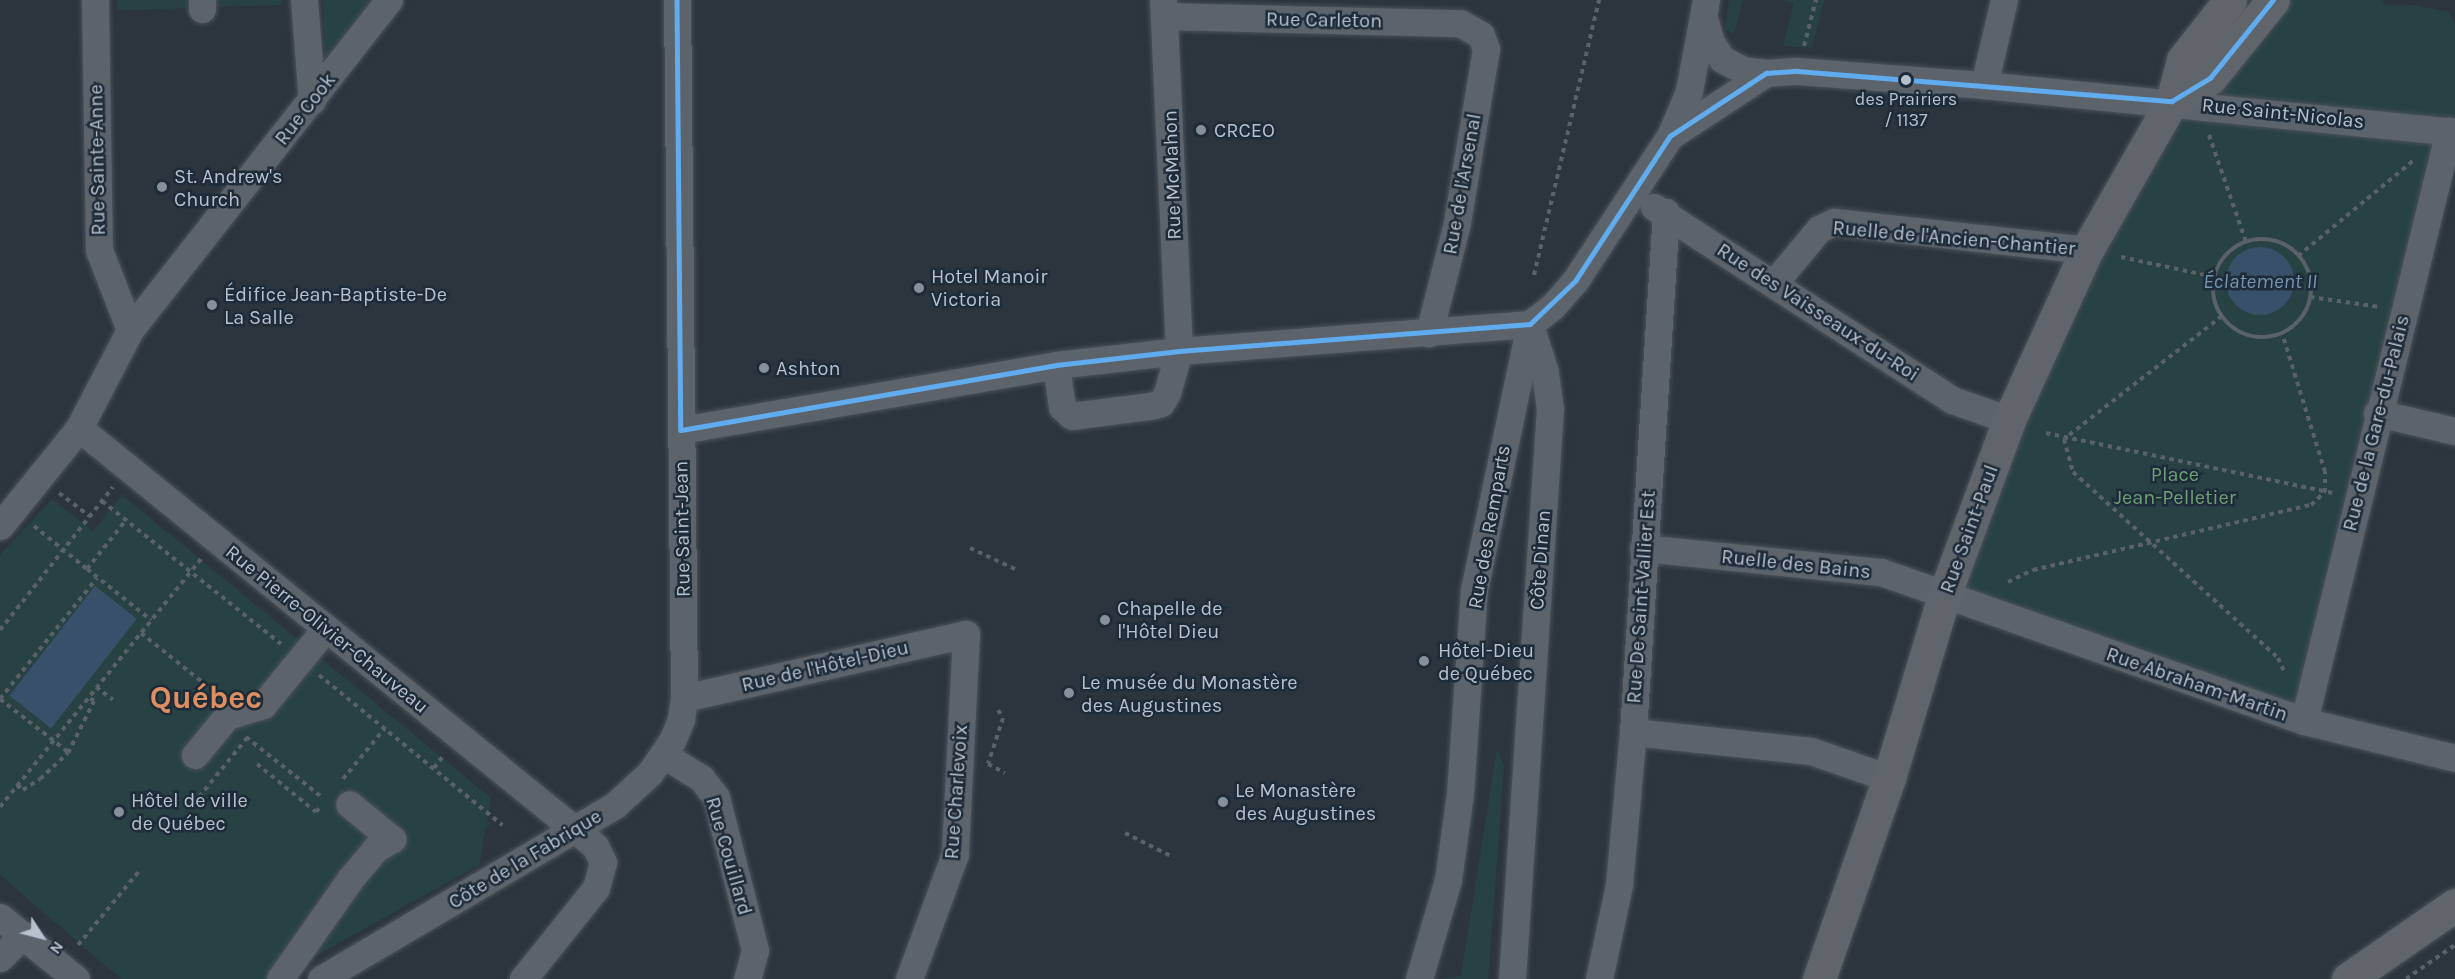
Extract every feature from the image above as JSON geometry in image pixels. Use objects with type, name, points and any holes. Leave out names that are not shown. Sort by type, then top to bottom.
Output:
[{"type":"main road","name":"Rue Saint-Paul","points":[[1819,979],[1889,778],[1944,596],[2009,420],[2087,250],[2172,101],[2183,60],[2230,0]]},
{"type":"main road","name":"Rue Saint-Paul","points":[[2172,101],[2210,78],[2273,0]]},
{"type":"main road","points":[[2348,979],[2455,905]]},
{"type":"street","name":"Rue Sainte-Anne","points":[[95,0],[99,250],[130,330]]},
{"type":"street","points":[[304,0],[312,100]]},
{"type":"street","name":"Rue Cook","points":[[130,330],[389,0]]},
{"type":"street","name":"Rue Saint-Jean","points":[[677,0],[684,698]]},
{"type":"street","points":[[1984,85],[2004,0]]},
{"type":"street","name":"Rue Carleton","points":[[1164,8],[1461,23],[1480,35]]},
{"type":"street","name":"Rue McMahon","points":[[1164,8],[1179,351]]},
{"type":"street","points":[[1705,8],[1711,42],[1722,59],[1743,70],[1766,73]]},
{"type":"street","points":[[1670,136],[1689,91],[1705,8]]},
{"type":"street","name":"Rue de l'Arsenal","points":[[1429,333],[1457,223],[1486,49],[1480,35]]},
{"type":"street","name":"Rue Saint-Nicolas","points":[[1530,324],[1565,294],[1670,136],[1766,73],[1797,71],[1984,85],[2172,101],[2452,131]]},
{"type":"street","name":"Rue de la Gare-du-Palais","points":[[2304,721],[2378,413],[2452,131]]},
{"type":"street","name":"Rue des Vaisseaux-du-Roi","points":[[1631,197],[1666,212],[1952,400],[2009,420]]},
{"type":"street","name":"Rue De Saint-Vallier Est","points":[[1599,979],[1619,885],[1633,732],[1666,212]]},
{"type":"street","name":"Ruelle de l'Ancien-Chantier","points":[[1775,282],[1819,230],[1834,222],[2087,250]]},
{"type":"street","points":[[681,430],[1056,365],[1179,351],[1530,324]]},
{"type":"street","name":"Rue des Remparts","points":[[1419,979],[1448,880],[1460,794],[1474,590],[1530,324]]},
{"type":"street","name":"Côte Dinan","points":[[1512,979],[1550,409],[1545,372],[1530,324]]},
{"type":"street","points":[[0,526],[79,428],[130,330]]},
{"type":"street","points":[[1056,365],[1062,407],[1072,416],[1083,416],[1161,402],[1179,351]]},
{"type":"street","points":[[2378,413],[2455,431]]},
{"type":"street","name":"Rue Pierre-Olivier-Chauveau","points":[[79,428],[595,846],[603,862],[602,877],[523,979]]},
{"type":"street","name":"Ruelle des Bains","points":[[1643,548],[1881,572],[1944,596]]},
{"type":"street","name":"Rue Abraham-Martin","points":[[1944,596],[2304,721],[2455,758]]},
{"type":"street","points":[[195,755],[224,720],[263,705],[326,628]]},
{"type":"street","name":"Rue de l'Hôtel-Dieu","points":[[684,698],[966,634]]},
{"type":"street","name":"Rue Charlevoix","points":[[909,979],[955,854],[966,634]]},
{"type":"street","name":"Côte de la Fabrique","points":[[321,979],[575,829],[636,787],[664,755],[681,719],[684,698]]},
{"type":"street","points":[[1633,732],[1811,751],[1889,778]]},
{"type":"street","name":"Rue Couillard","points":[[664,755],[701,778],[716,797],[755,950],[747,979]]},
{"type":"street","points":[[280,979],[351,878],[375,849],[392,839],[335,797]]},
{"type":"street","points":[[0,917],[68,973]]},
{"type":"street","points":[[0,958],[23,935]]},
{"type":"path","points":[[1534,275],[1599,0]]},
{"type":"path","points":[[1797,71],[1816,0]]},
{"type":"path","points":[[2208,132],[2246,242]]},
{"type":"path","points":[[2298,256],[2418,156]]},
{"type":"path","points":[[2246,242],[2281,243],[2298,256],[2307,269],[2310,297],[2295,324],[2282,333],[2251,336],[2237,330],[2222,316],[2213,295],[2214,278],[2222,259],[2246,242]]},
{"type":"path","points":[[2121,257],[2214,278]]},
{"type":"path","points":[[2310,297],[2386,308]]},
{"type":"path","points":[[2064,439],[2222,316]]},
{"type":"path","points":[[2008,582],[2033,570],[2311,505],[2325,492],[2325,472],[2282,333]]},
{"type":"path","points":[[2046,433],[2064,439],[2340,495]]},
{"type":"path","points":[[2064,439],[2073,472],[2278,658],[2285,674]]},
{"type":"path","points":[[0,630],[115,484]]},
{"type":"path","points":[[57,490],[90,516]]},
{"type":"path","points":[[87,569],[126,520]]},
{"type":"path","points":[[30,523],[151,620]]},
{"type":"path","points":[[0,807],[216,539]]},
{"type":"path","points":[[970,548],[1017,570]]},
{"type":"path","points":[[68,753],[0,699],[97,578]]},
{"type":"path","points":[[141,633],[214,691]]},
{"type":"path","points":[[96,687],[113,700]]},
{"type":"path","points":[[17,785],[23,790],[40,779],[68,753],[91,710],[94,701],[88,697]]},
{"type":"path","points":[[998,710],[1003,718],[988,764],[1005,773]]},
{"type":"path","points":[[224,720],[335,797]]},
{"type":"path","points":[[257,764],[316,812],[335,797],[385,728]]},
{"type":"path","points":[[199,797],[247,738]]},
{"type":"path","points":[[434,768],[445,753]]},
{"type":"path","points":[[322,805],[335,797]]},
{"type":"path","points":[[1125,832],[1173,857]]},
{"type":"path","points":[[68,973],[140,870]]},
{"type":"path","points":[[2406,979],[2455,945]]},
{"type":"green space","points":[[117,0],[191,0],[191,8],[117,10]]},
{"type":"green space","points":[[212,0],[282,0],[281,5],[212,7]]},
{"type":"green space","points":[[323,0],[372,0],[325,58]]},
{"type":"green space","points":[[1729,0],[1743,0],[1734,33],[1725,30]]},
{"type":"green space","points":[[1783,0],[1824,0],[1812,48],[1783,46],[1794,3]]},
{"type":"green space","name":"Place Jean-Pelletier","points":[[2273,0],[2380,0],[2386,6],[2412,5],[2449,12],[2455,24],[2455,132],[2304,721],[1944,596],[2140,152]]},
{"type":"green space","points":[[122,495],[491,798],[487,821],[491,824],[486,827],[479,865],[274,979],[121,979],[0,875],[0,555],[52,499],[93,531]]},
{"type":"green space","points":[[1497,749],[1504,766],[1488,979],[1439,979],[1461,976]]},
{"type":"water","name":"Éclatement II","points":[[2260,247],[2273,250],[2284,257],[2291,268],[2294,281],[2291,294],[2284,305],[2273,312],[2260,315],[2247,312],[2236,305],[2229,294],[2226,281],[2229,268],[2236,257],[2247,250]]},
{"type":"water","points":[[95,586],[137,619],[51,728],[9,696]]},
{"type":"transit line","points":[[677,0],[681,430],[1056,365],[1179,351],[1530,324],[1575,281],[1670,136],[1766,73],[1797,71],[2172,101],[2210,78],[2273,0]]},
{"type":"place","name":"des Prairiers / 1137","points":[[1906,80]]},
{"type":"place","name":"CRCEO","points":[[1201,130]]},
{"type":"place","name":"St. Andrew's Church","points":[[162,187]]},
{"type":"place","name":"Hotel Manoir Victoria","points":[[919,288]]},
{"type":"place","name":"Édifice Jean-Baptiste-De La Salle","points":[[212,305]]},
{"type":"place","name":"Ashton","points":[[764,368]]},
{"type":"place","name":"Chapelle de l'Hôtel Dieu","points":[[1105,620]]},
{"type":"place","name":"Hôtel-Dieu de Québec","points":[[1424,661]]},
{"type":"place","name":"Le musée du Monastère des Augustines","points":[[1069,693]]},
{"type":"place","name":"Le Monastère des Augustines","points":[[1223,802]]},
{"type":"place","name":"Hôtel de ville de Québec","points":[[119,812]]},
{"type":"district","name":"Québec","points":[[206,698]]}]
